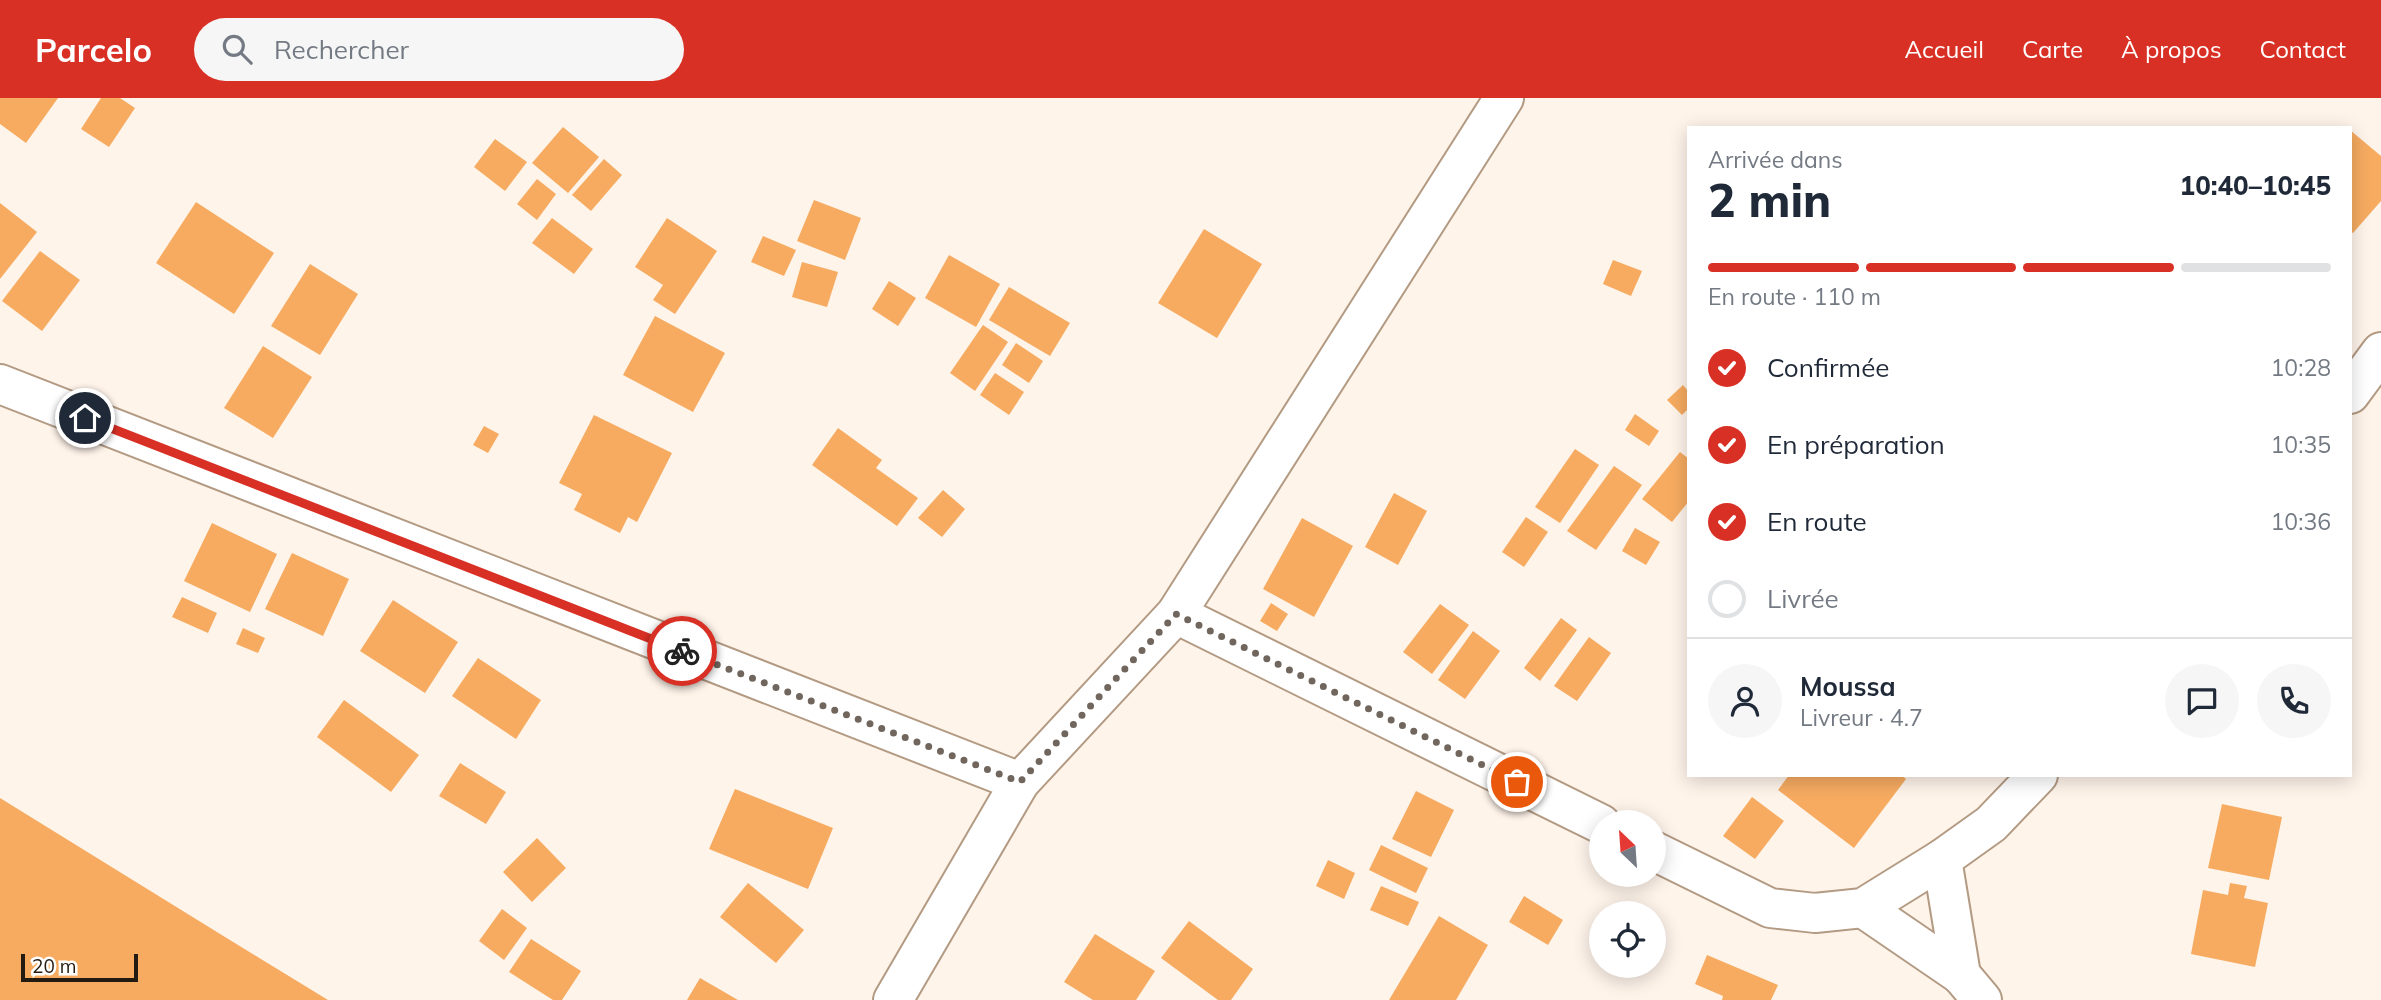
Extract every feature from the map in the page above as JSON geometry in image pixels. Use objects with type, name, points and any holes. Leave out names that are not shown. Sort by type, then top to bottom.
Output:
[{"type":"street","points":[[893,1000],[1020,782],[1176,614],[1504,98]]},
{"type":"street","points":[[2352,391],[2381,352]]},
{"type":"street","points":[[0,384],[1020,782]]},
{"type":"street","points":[[1176,614],[1589,818]]},
{"type":"street","points":[[1666,857],[1770,908],[1815,914],[1863,908],[1942,859],[1991,824],[2036,777]]},
{"type":"street","points":[[1942,859],[1971,988]]},
{"type":"street","points":[[1863,908],[1971,988]]},
{"type":"building","points":[[0,98],[58,98],[26,143],[0,124]]},
{"type":"building","points":[[101,98],[120,98],[135,108],[109,147],[81,129]]},
{"type":"building","points":[[563,127],[599,157],[568,193],[532,163]]},
{"type":"building","points":[[2352,132],[2381,156],[2381,201],[2353,233]]},
{"type":"building","points":[[495,139],[527,162],[505,191],[474,167]]},
{"type":"building","points":[[604,159],[622,175],[591,211],[572,195]]},
{"type":"building","points":[[537,179],[556,194],[537,220],[517,204]]},
{"type":"building","points":[[814,200],[861,218],[845,260],[797,241]]},
{"type":"building","points":[[196,202],[274,253],[234,314],[156,263]]},
{"type":"building","points":[[0,203],[37,232],[0,279]]},
{"type":"building","points":[[552,218],[593,249],[574,274],[532,243]]},
{"type":"building","points":[[667,218],[717,251],[675,314],[653,300],[663,285],[635,267]]},
{"type":"building","points":[[1204,229],[1262,264],[1217,338],[1158,303]]},
{"type":"building","points":[[763,236],[796,250],[784,276],[751,262]]},
{"type":"building","points":[[40,251],[80,280],[42,331],[2,301]]},
{"type":"building","points":[[949,255],[1000,284],[976,327],[925,298]]},
{"type":"building","points":[[1613,260],[1642,271],[1631,296],[1603,284]]},
{"type":"building","points":[[802,262],[838,272],[827,307],[792,297]]},
{"type":"building","points":[[310,264],[358,294],[320,355],[271,326]]},
{"type":"building","points":[[889,281],[916,298],[898,326],[872,309]]},
{"type":"building","points":[[1009,287],[1070,323],[1050,356],[989,320]]},
{"type":"building","points":[[655,316],[725,353],[693,412],[623,375]]},
{"type":"building","points":[[983,325],[1008,342],[975,391],[950,373]]},
{"type":"building","points":[[1016,343],[1043,361],[1029,383],[1002,365]]},
{"type":"building","points":[[263,346],[312,377],[273,438],[224,408]]},
{"type":"building","points":[[995,373],[1024,392],[1009,415],[980,395]]},
{"type":"building","points":[[1683,385],[1687,390],[1687,410],[1682,415],[1667,400]]},
{"type":"building","points":[[1635,414],[1659,431],[1649,446],[1625,430]]},
{"type":"building","points":[[594,415],[672,453],[637,522],[628,517],[620,533],[574,510],[582,494],[559,483]]},
{"type":"building","points":[[484,426],[499,434],[488,453],[473,445]]},
{"type":"building","points":[[838,428],[882,460],[876,468],[918,498],[897,526],[812,465]]},
{"type":"building","points":[[1575,449],[1599,465],[1560,523],[1535,507]]},
{"type":"building","points":[[1680,452],[1687,457],[1687,503],[1672,522],[1642,499]]},
{"type":"building","points":[[1614,466],[1642,485],[1596,550],[1567,531]]},
{"type":"building","points":[[943,490],[965,509],[942,537],[918,518]]},
{"type":"building","points":[[1394,493],[1427,511],[1398,565],[1365,547]]},
{"type":"building","points":[[1526,517],[1548,532],[1524,567],[1502,552]]},
{"type":"building","points":[[1302,518],[1353,546],[1314,617],[1263,589]]},
{"type":"building","points":[[212,523],[277,554],[250,612],[184,581]]},
{"type":"building","points":[[1635,528],[1660,542],[1646,565],[1622,551]]},
{"type":"building","points":[[292,553],[349,579],[323,636],[265,609]]},
{"type":"building","points":[[182,597],[217,613],[208,633],[172,617]]},
{"type":"building","points":[[393,600],[458,642],[425,693],[360,651]]},
{"type":"building","points":[[1271,603],[1288,614],[1277,631],[1260,621]]},
{"type":"building","points":[[1440,604],[1469,625],[1432,674],[1403,652]]},
{"type":"building","points":[[1561,618],[1577,630],[1540,681],[1524,668]]},
{"type":"building","points":[[243,628],[265,638],[258,653],[236,644]]},
{"type":"building","points":[[1473,631],[1500,651],[1465,699],[1438,680]]},
{"type":"building","points":[[1589,637],[1611,653],[1577,701],[1554,686]]},
{"type":"building","points":[[478,658],[541,700],[516,739],[452,696]]},
{"type":"building","points":[[344,700],[419,755],[391,792],[317,737]]},
{"type":"building","points":[[460,763],[506,792],[486,824],[439,796]]},
{"type":"building","points":[[1788,777],[1906,779],[1854,848],[1778,790]]},
{"type":"building","points":[[735,789],[833,828],[808,889],[709,849]]},
{"type":"building","points":[[1416,791],[1454,810],[1431,857],[1392,839]]},
{"type":"building","points":[[1752,797],[1784,821],[1755,859],[1723,836]]},
{"type":"building","points":[[0,798],[225,937],[328,1000],[0,1000]]},
{"type":"building","points":[[2222,804],[2282,817],[2269,880],[2208,868]]},
{"type":"building","points":[[537,838],[566,868],[532,902],[503,872]]},
{"type":"building","points":[[1381,845],[1428,868],[1416,893],[1369,870]]},
{"type":"building","points":[[1328,860],[1355,873],[1344,899],[1316,886]]},
{"type":"building","points":[[748,883],[804,930],[776,963],[720,917]]},
{"type":"building","points":[[2230,883],[2247,886],[2244,898],[2268,903],[2255,967],[2191,954],[2203,890],[2228,895]]},
{"type":"building","points":[[1381,886],[1419,902],[1408,926],[1370,910]]},
{"type":"building","points":[[1524,896],[1563,920],[1548,945],[1509,922]]},
{"type":"building","points":[[502,909],[527,928],[504,960],[479,941]]},
{"type":"building","points":[[1439,916],[1488,945],[1456,1000],[1389,1000]]},
{"type":"building","points":[[1189,921],[1253,969],[1231,1000],[1218,1000],[1161,958]]},
{"type":"building","points":[[1095,934],[1155,971],[1136,1000],[1093,1000],[1064,982]]},
{"type":"building","points":[[531,939],[581,971],[562,1000],[553,1000],[509,972]]},
{"type":"building","points":[[1707,955],[1778,985],[1771,1000],[1722,1000],[1723,996],[1695,984]]},
{"type":"building","points":[[700,978],[738,1000],[687,1000]]},
{"type":"way so far","points":[[682,651],[1020,782],[1176,614],[1517,782]]},
{"type":"route","points":[[85,418],[682,651]]}]
